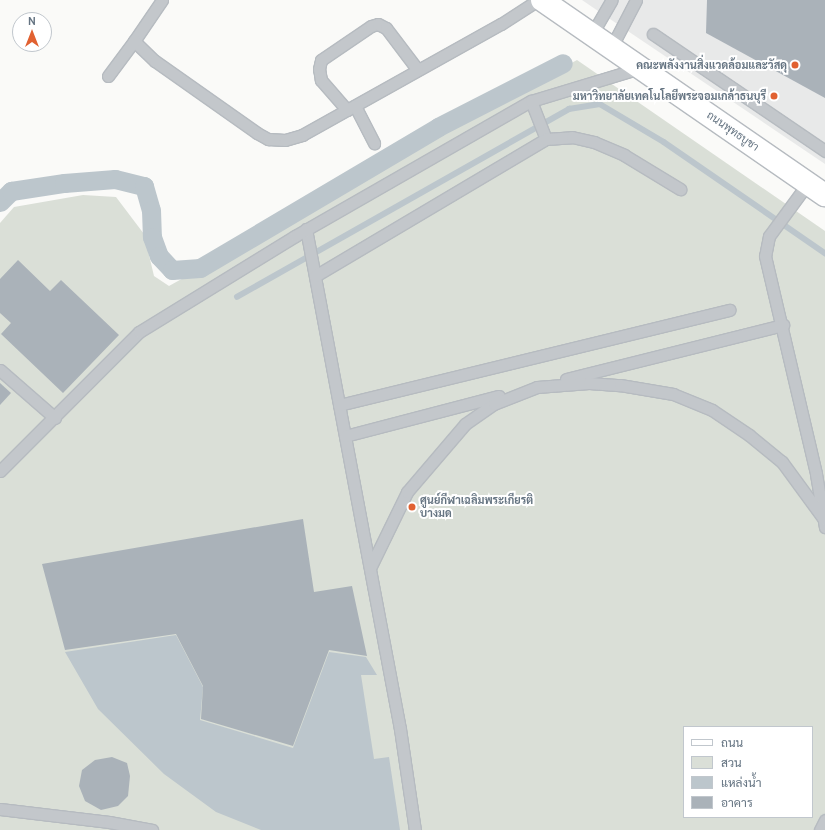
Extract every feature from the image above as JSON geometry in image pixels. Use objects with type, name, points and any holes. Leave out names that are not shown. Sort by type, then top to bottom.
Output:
[{"type":"main road","name":"ถนนพุทธบูชา","points":[[542,0],[817,189]]},
{"type":"lane","points":[[108,76],[162,0]]},
{"type":"lane","points":[[134,41],[155,61],[268,139],[285,140],[302,135],[351,108],[417,69],[501,24],[538,0]]},
{"type":"lane","points":[[592,34],[612,0]]},
{"type":"lane","points":[[611,48],[636,0]]},
{"type":"lane","points":[[374,143],[351,108],[320,80],[319,68],[321,60],[371,26],[378,24],[386,28],[417,69]]},
{"type":"lane","points":[[653,34],[825,151]]},
{"type":"lane","points":[[0,471],[55,418],[139,332],[306,229],[531,101],[642,68]]},
{"type":"lane","points":[[531,101],[544,134]]},
{"type":"lane","points":[[315,276],[544,134],[572,137],[594,142],[624,155],[680,189]]},
{"type":"lane","points":[[817,189],[786,211],[769,236],[765,256],[767,273],[783,325],[820,473],[824,522]]},
{"type":"lane","points":[[306,229],[400,729],[415,830]]},
{"type":"lane","points":[[339,405],[730,310]]},
{"type":"lane","points":[[345,436],[783,325]]},
{"type":"lane","points":[[0,370],[55,418]]},
{"type":"lane","points":[[370,568],[407,492],[465,424],[494,404],[537,387],[589,383],[620,385],[673,394],[712,410],[749,435],[782,462],[824,522]]},
{"type":"lane","points":[[0,809],[109,822],[152,830]]},
{"type":"lane","points":[[820,830],[825,820]]},
{"type":"shaded area","name":"มหาวิทยาลัยเทคโนโลยีพระจอมเกล้าธนบุรี","points":[[582,0],[825,0],[825,164],[604,15]]},
{"type":"green space","name":"ศูนย์กีฬาเฉลิมพระเกียรติ บางมด","points":[[577,60],[825,231],[825,830],[0,830],[0,223],[14,207],[83,195],[116,197],[144,234],[154,276],[169,286]]},
{"type":"water","points":[[176,635],[203,687],[200,720],[293,748],[329,652],[366,657],[377,675],[361,675],[374,759],[389,757],[400,830],[261,830],[216,812],[164,774],[98,709],[65,652]]},
{"type":"building","name":"คณะพลังงานสิ่งแวดล้อมและวัสดุ","points":[[707,0],[825,0],[825,98],[706,33]]},
{"type":"building","points":[[18,260],[50,291],[61,280],[119,335],[63,393],[1,334],[11,323],[0,313],[0,279]]},
{"type":"building","points":[[0,383],[11,393],[0,405]]},
{"type":"building","points":[[303,519],[314,592],[352,586],[367,656],[329,650],[293,746],[201,719],[203,686],[176,634],[65,650],[42,564]]},
{"type":"building","points":[[112,757],[127,763],[130,776],[128,796],[118,806],[101,810],[85,801],[79,786],[82,770],[95,760]]},
{"type":"waterway","points":[[0,202],[11,191],[64,183],[115,179],[144,186],[151,210],[152,237],[159,256],[172,270],[200,268],[438,127],[563,63]]},
{"type":"waterway","points":[[237,297],[569,109],[600,104],[664,142],[825,253]]},
{"type":"place","name":"คณะพลังงานสิ่งแวดล้อมและวัสดุ","points":[[795,65]]},
{"type":"place","name":"มหาวิทยาลัยเทคโนโลยีพระจอมเกล้าธนบุรี","points":[[774,96]]},
{"type":"place","name":"ศูนย์กีฬาเฉลิมพระเกียรติ บางมด","points":[[412,507]]}]
